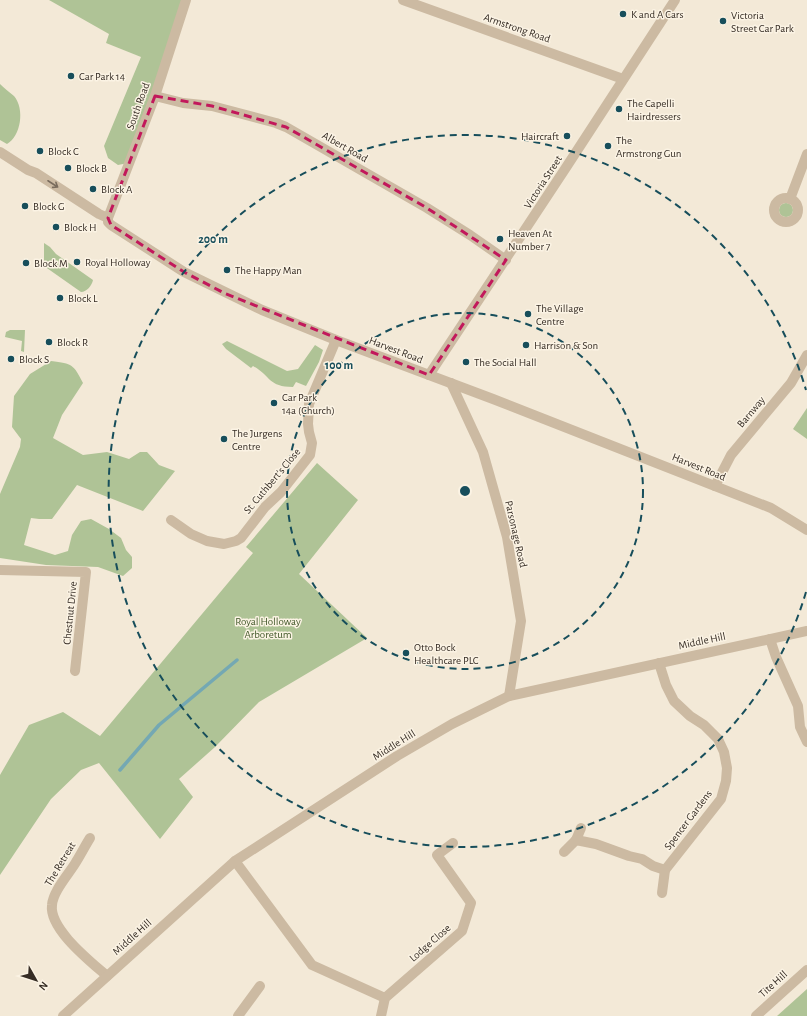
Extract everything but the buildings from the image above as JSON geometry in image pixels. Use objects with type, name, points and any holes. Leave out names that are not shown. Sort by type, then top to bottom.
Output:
[{"type":"street","name":"South Road","points":[[108,218],[155,96],[186,0]]},
{"type":"street","name":"Armstrong Road","points":[[403,0],[623,79]]},
{"type":"street","name":"Victoria Street","points":[[429,376],[675,0]]},
{"type":"street","name":"Albert Road","points":[[155,96],[183,103],[212,106],[286,127],[428,208],[506,260]]},
{"type":"street","name":"Harvest Road","points":[[0,152],[28,170],[36,173],[99,214],[108,218],[108,222],[111,225],[184,272],[262,310],[429,376],[613,445],[771,508],[807,530]]},
{"type":"street","points":[[790,199],[807,154]]},
{"type":"street","name":"St. Cuthbert's Close","points":[[171,520],[196,536],[207,541],[224,544],[241,538],[265,507],[281,492],[310,455],[312,443],[308,424],[309,404],[336,340]]},
{"type":"street","name":"Barnway","points":[[715,486],[731,455],[791,383],[807,355]]},
{"type":"street","name":"Parsonage Road","points":[[451,383],[483,452],[507,537],[521,621],[509,696]]},
{"type":"street","name":"Chestnut Drive","points":[[0,570],[86,572],[75,671]]},
{"type":"street","name":"Middle Hill","points":[[63,1016],[235,861],[397,756],[452,724],[509,696],[807,631]]},
{"type":"street","points":[[770,639],[798,706],[800,727],[807,742]]},
{"type":"street","name":"Spencer Gardens","points":[[659,663],[666,685],[674,701],[718,739],[724,752],[728,768],[721,798],[665,870]]},
{"type":"street","points":[[564,852],[576,840],[581,828]]},
{"type":"street","name":"The Retreat","points":[[90,838],[58,889],[52,904],[51,915],[57,927],[107,976]]},
{"type":"street","points":[[576,840],[596,844],[642,859],[653,866],[665,870],[662,893]]},
{"type":"street","name":"Lodge Close","points":[[385,998],[462,931],[471,903],[437,855],[453,843]]},
{"type":"street","points":[[235,861],[312,965],[385,998],[381,1016]]},
{"type":"street","name":"Tite Hill","points":[[756,1016],[807,970]]},
{"type":"street","points":[[238,1016],[260,986]]},
{"type":"highlighted area","points":[[155,96],[212,106],[286,127],[427,208],[506,260],[429,375],[224,293],[184,272],[111,225],[108,218]]},
{"type":"green space","points":[[49,0],[184,0],[128,163],[118,165],[108,158],[104,146],[141,57],[106,43],[109,34]]},
{"type":"green space","points":[[0,84],[14,96],[20,108],[20,122],[16,135],[7,144],[0,140]]},
{"type":"green space","points":[[783,203],[789,203],[793,207],[793,213],[789,217],[783,217],[779,213],[779,207]]},
{"type":"green space","points":[[44,243],[56,254],[93,280],[87,290],[81,292],[44,266]]},
{"type":"green space","points":[[10,330],[25,330],[24,352],[21,351],[22,341],[5,337],[6,332]]},
{"type":"green space","points":[[227,341],[287,371],[298,369],[315,345],[323,350],[319,362],[306,386],[296,382],[293,387],[285,387],[274,383],[259,370],[253,366],[251,368],[226,349],[222,344]]},
{"type":"green space","points":[[51,361],[72,366],[83,383],[62,415],[53,438],[83,455],[107,452],[129,459],[140,452],[147,452],[159,465],[175,471],[143,511],[77,485],[52,519],[31,518],[24,545],[55,555],[68,551],[72,535],[81,521],[91,519],[121,538],[126,550],[132,557],[132,568],[123,576],[98,567],[46,565],[0,558],[0,494],[20,447],[21,439],[12,427],[14,396],[30,374]]},
{"type":"green space","points":[[807,408],[807,439],[793,429]]},
{"type":"green space","name":"Royal Holloway Arboretum","points":[[317,463],[358,500],[299,574],[367,638],[259,702],[215,747],[179,779],[193,797],[160,839],[99,763],[81,770],[51,799],[0,875],[0,775],[29,725],[63,712],[100,736],[253,553],[246,547]]},
{"type":"green space","points":[[807,989],[807,1016],[777,1016]]},
{"type":"waterway","points":[[120,770],[159,725],[237,660]]},
{"type":"place","name":"K and A Cars","points":[[623,14]]},
{"type":"place","name":"Victoria Street Car Park","points":[[723,21]]},
{"type":"place","name":"Car Park 14","points":[[71,76]]},
{"type":"place","name":"The Capelli Hairdressers","points":[[619,109]]},
{"type":"place","name":"Haircraft","points":[[567,136]]},
{"type":"place","name":"The Armstrong Gun","points":[[608,146]]},
{"type":"place","name":"Block C","points":[[40,151]]},
{"type":"place","name":"Block B","points":[[68,168]]},
{"type":"place","name":"Block A","points":[[93,189]]},
{"type":"place","name":"Block G","points":[[25,206]]},
{"type":"place","name":"Block H","points":[[56,227]]},
{"type":"place","name":"Heaven At Number 7","points":[[500,239]]},
{"type":"place","name":"Royal Holloway","points":[[77,262]]},
{"type":"place","name":"Block M","points":[[26,263]]},
{"type":"place","name":"The Happy Man","points":[[227,270]]},
{"type":"place","name":"Block L","points":[[60,298]]},
{"type":"place","name":"The Village Centre","points":[[528,314]]},
{"type":"place","name":"Block R","points":[[49,342]]},
{"type":"place","name":"Harrison & Son","points":[[526,345]]},
{"type":"place","name":"Block S","points":[[11,359]]},
{"type":"place","name":"The Social Hall","points":[[466,362]]},
{"type":"place","name":"Car Park 14a (Church)","points":[[274,403]]},
{"type":"place","name":"The Jurgens Centre","points":[[224,439]]},
{"type":"place","name":"Otto Bock Healthcare PLC","points":[[406,653]]}]
